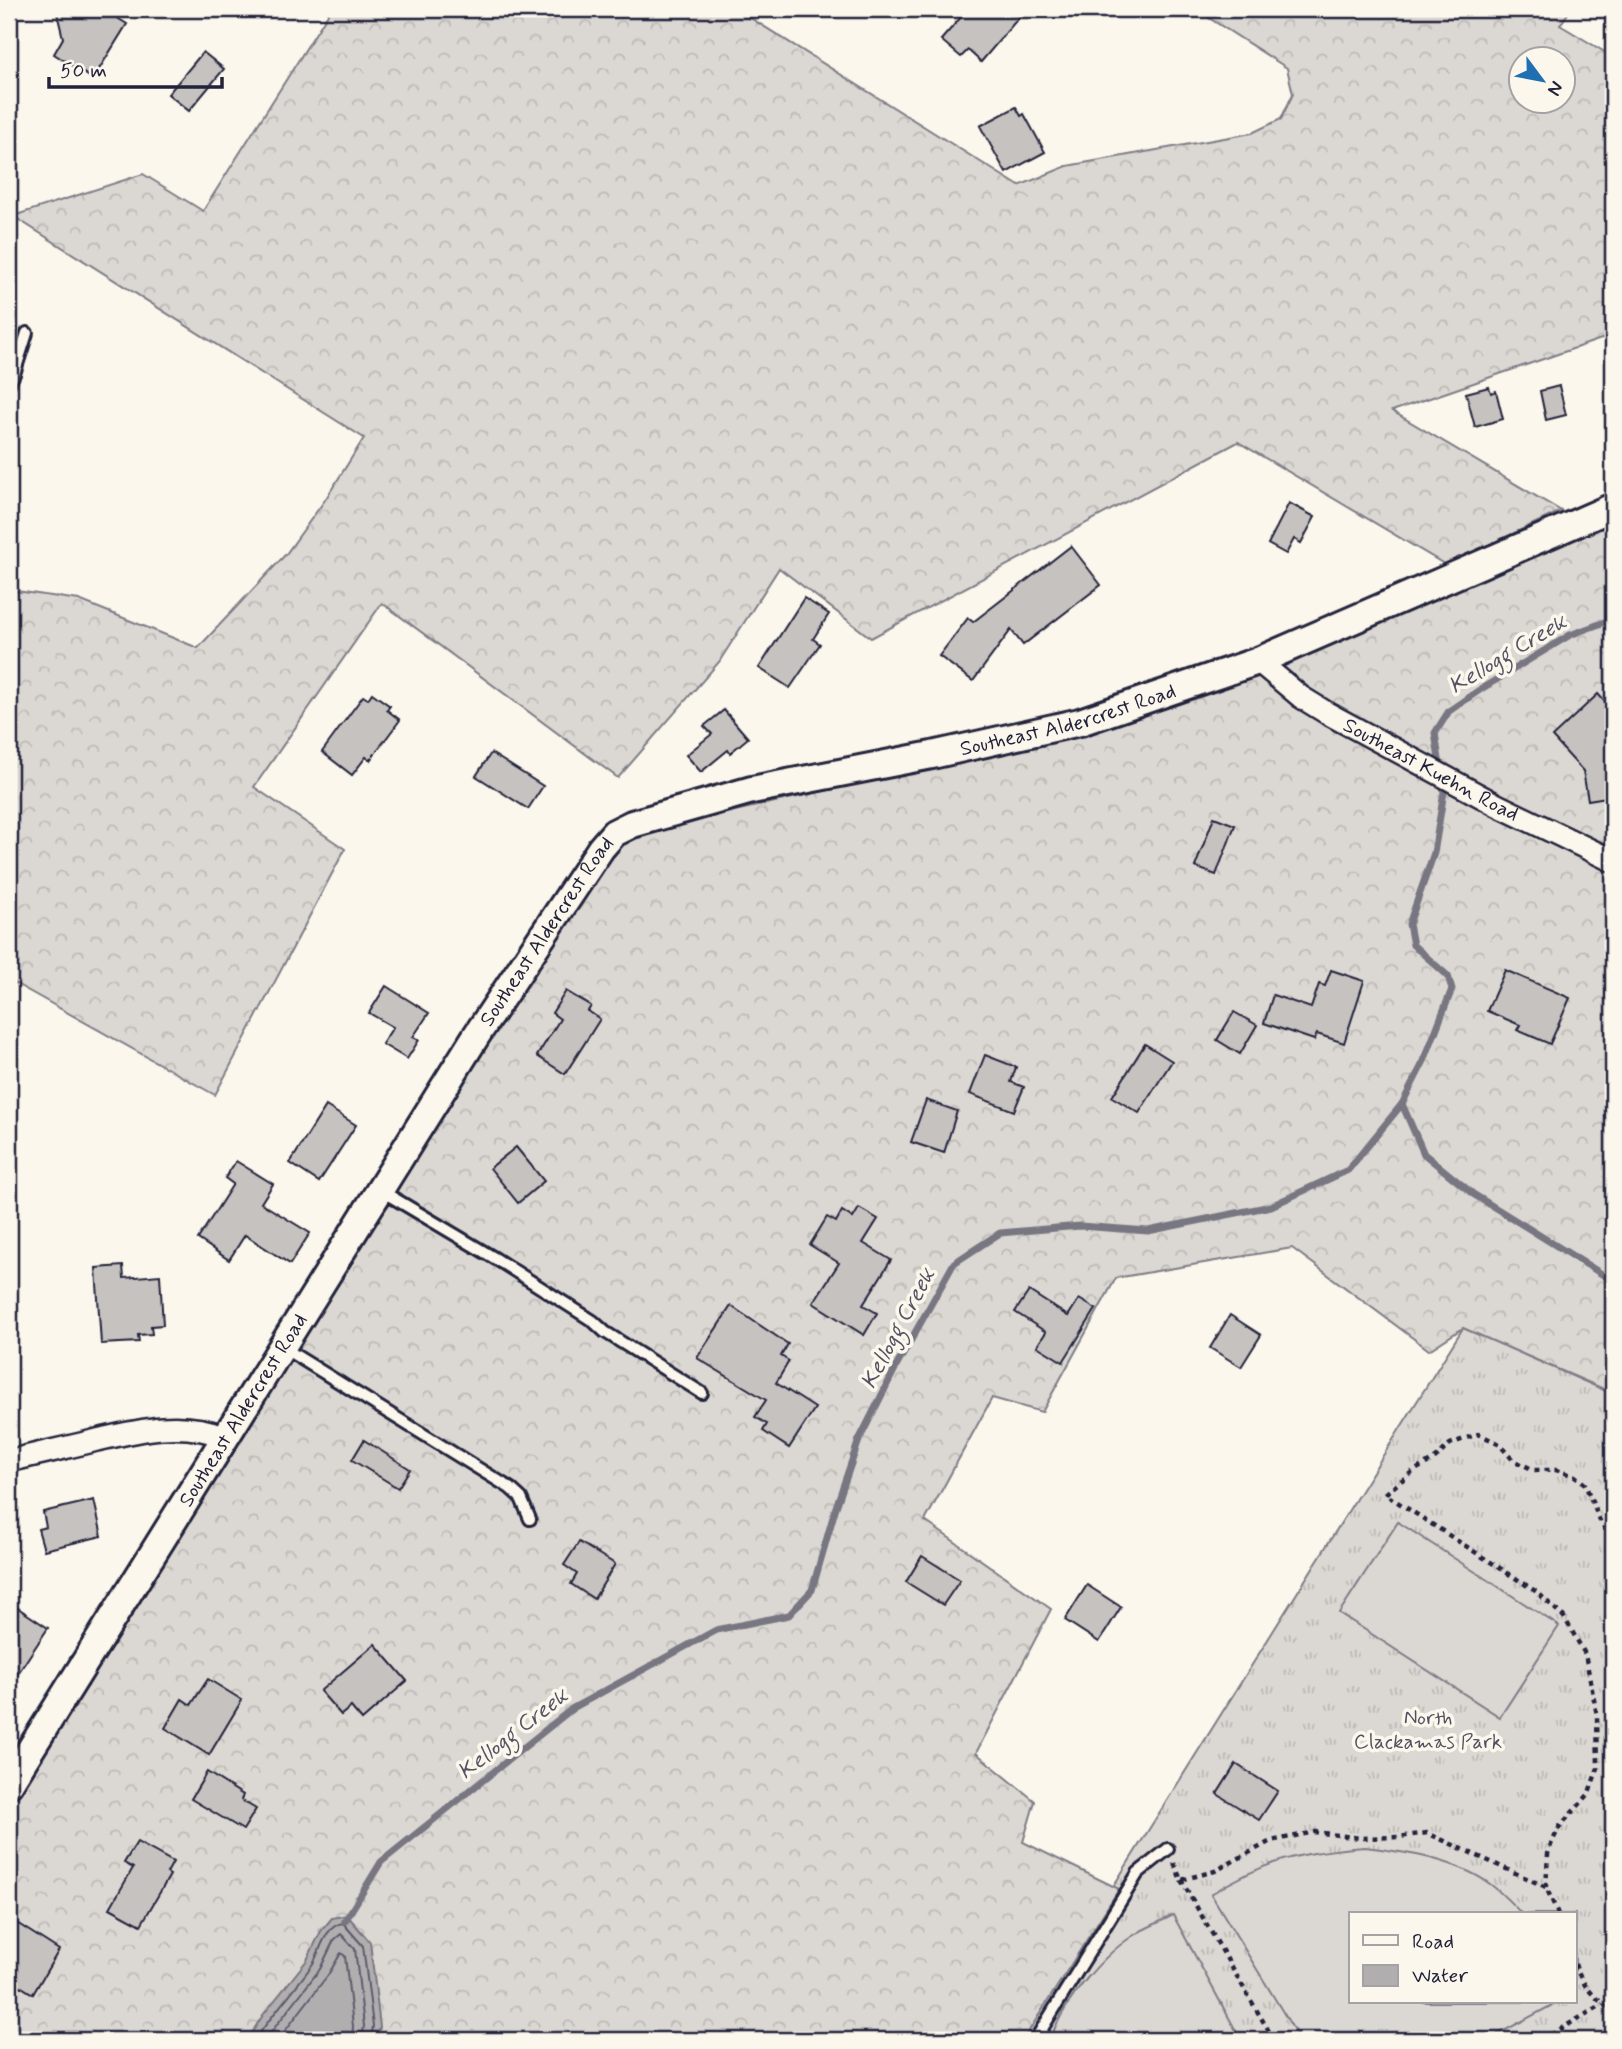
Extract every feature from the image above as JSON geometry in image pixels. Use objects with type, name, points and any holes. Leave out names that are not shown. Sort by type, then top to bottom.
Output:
[{"type":"street","name":"Southeast Aldercrest Road","points":[[9,1784],[550,922],[614,833],[671,811],[752,790],[932,755],[1080,722],[1258,661],[1613,507]]},
{"type":"street","name":"Southeast Kuehn Road","points":[[1258,661],[1301,698],[1497,805],[1613,862]]},
{"type":"street","points":[[9,1461],[148,1428],[177,1426],[211,1431],[226,1437]]},
{"type":"lane","points":[[9,14],[13,9]]},
{"type":"lane","points":[[9,384],[27,333]]},
{"type":"lane","points":[[380,1190],[496,1259],[702,1393]]},
{"type":"lane","points":[[282,1347],[510,1488],[521,1498],[530,1519]]},
{"type":"lane","points":[[1035,2040],[1138,1874],[1168,1849]]},
{"type":"path","points":[[1557,1912],[1546,1887],[1548,1854],[1560,1826],[1588,1795],[1598,1768],[1597,1715],[1586,1654],[1564,1617],[1537,1592],[1385,1494],[1412,1472],[1436,1458],[1450,1444],[1478,1434],[1498,1443],[1513,1460],[1534,1470],[1556,1469],[1575,1476],[1585,1484],[1599,1519],[1613,1542]]},
{"type":"path","points":[[1181,1880],[1215,1871],[1271,1841],[1315,1832],[1360,1838],[1427,1833],[1546,1887]]},
{"type":"path","points":[[1168,1849],[1181,1880],[1274,2040]]},
{"type":"path","points":[[1576,1967],[1580,1980],[1603,2004],[1613,2010]]},
{"type":"path","points":[[1542,2040],[1603,2004]]},
{"type":"green space","points":[[331,9],[736,9],[1019,186],[1067,166],[1252,133],[1281,119],[1293,94],[1287,68],[1195,9],[1571,9],[1560,25],[1613,57],[1613,335],[1392,411],[1561,511],[1446,565],[1238,442],[871,638],[779,568],[719,662],[618,778],[382,603],[254,787],[345,849],[215,1095],[9,980],[9,590],[79,600],[198,648],[286,554],[325,500],[364,438],[13,216],[143,174],[203,211]]},
{"type":"green space","points":[[1613,518],[1613,1393],[1463,1328],[1429,1350],[1292,1248],[1116,1278],[1042,1412],[992,1398],[925,1521],[1051,1609],[976,1753],[1035,1801],[1023,1842],[1119,1889],[1023,2040],[9,2040],[9,1795],[603,859],[632,834],[1088,732]]},
{"type":"green space","name":"North Clackamas Park","points":[[1463,1328],[1613,1394],[1613,2040],[1017,2040]]},
{"type":"green space","points":[[1398,1522],[1559,1626],[1500,1717],[1339,1613]]},
{"type":"green space","points":[[1365,1847],[1413,1854],[1446,1863],[1490,1884],[1520,1912],[1349,1912],[1349,2004],[1554,2004],[1487,2040],[1300,2040],[1211,1894],[1267,1866],[1322,1852]]},
{"type":"green space","points":[[1173,1915],[1241,2040],[1050,2040],[1075,1994],[1099,1965],[1125,1941]]},
{"type":"water","points":[[347,1915],[370,1942],[380,2027],[377,2040],[247,2040],[263,2015],[307,1960],[321,1931],[332,1918]]},
{"type":"building","points":[[56,9],[103,9],[127,24],[93,79],[54,54],[63,38]]},
{"type":"building","points":[[968,9],[1026,9],[981,62],[968,50],[961,57],[941,40]]},
{"type":"building","points":[[203,52],[224,69],[189,111],[168,94]]},
{"type":"building","points":[[1016,107],[1021,116],[1024,114],[1045,152],[1006,173],[980,126]]},
{"type":"building","points":[[1559,386],[1566,415],[1546,420],[1540,391]]},
{"type":"building","points":[[1489,387],[1491,393],[1496,391],[1503,419],[1475,427],[1466,393]]},
{"type":"building","points":[[1289,503],[1315,517],[1301,543],[1294,539],[1286,554],[1268,544]]},
{"type":"building","points":[[1071,546],[1101,585],[1023,645],[1011,630],[973,681],[939,656],[968,618],[973,622]]},
{"type":"building","points":[[804,598],[829,614],[813,639],[820,644],[790,688],[759,668]]},
{"type":"building","points":[[372,693],[390,706],[387,710],[400,720],[370,760],[366,757],[352,775],[322,752],[363,696],[368,699]]},
{"type":"building","points":[[1598,694],[1613,711],[1613,796],[1588,800],[1583,771],[1552,737]]},
{"type":"building","points":[[724,710],[748,738],[701,772],[686,755],[712,734],[704,726]]},
{"type":"building","points":[[491,753],[543,786],[528,809],[476,776]]},
{"type":"building","points":[[1214,817],[1235,825],[1216,875],[1195,867]]},
{"type":"building","points":[[1331,970],[1364,981],[1344,1043],[1317,1034],[1314,1040],[1264,1023],[1273,995],[1311,1008],[1319,984],[1325,986]]},
{"type":"building","points":[[1505,970],[1570,998],[1550,1044],[1517,1030],[1520,1025],[1487,1011]]},
{"type":"building","points":[[386,986],[429,1013],[413,1037],[419,1040],[407,1059],[382,1044],[393,1027],[369,1013]]},
{"type":"building","points":[[566,991],[591,1006],[588,1011],[600,1019],[565,1074],[537,1056],[560,1019],[552,1013]]},
{"type":"building","points":[[1234,1012],[1257,1025],[1240,1054],[1217,1040]]},
{"type":"building","points":[[1145,1044],[1172,1061],[1139,1113],[1112,1097]]},
{"type":"building","points":[[985,1055],[1016,1067],[1011,1082],[1024,1087],[1014,1111],[970,1094]]},
{"type":"building","points":[[926,1100],[957,1111],[944,1153],[911,1142]]},
{"type":"building","points":[[326,1106],[356,1125],[319,1182],[290,1163]]},
{"type":"building","points":[[516,1147],[544,1181],[518,1203],[490,1168]]},
{"type":"building","points":[[236,1161],[273,1184],[261,1203],[310,1233],[290,1264],[245,1235],[229,1260],[198,1239],[233,1184],[225,1178]]},
{"type":"building","points":[[859,1208],[878,1219],[863,1243],[891,1260],[863,1305],[877,1313],[864,1335],[813,1303],[839,1263],[810,1245],[827,1217],[836,1222],[842,1211],[853,1218]]},
{"type":"building","points":[[123,1266],[124,1278],[160,1275],[163,1325],[151,1326],[152,1334],[138,1335],[139,1342],[101,1344],[96,1268]]},
{"type":"building","points":[[1029,1291],[1068,1316],[1079,1299],[1096,1309],[1063,1362],[1037,1346],[1046,1332],[1015,1312]]},
{"type":"building","points":[[731,1306],[788,1344],[781,1356],[789,1361],[776,1383],[815,1408],[789,1448],[763,1431],[767,1424],[755,1417],[766,1400],[697,1358]]},
{"type":"building","points":[[1230,1315],[1261,1335],[1241,1367],[1210,1348]]},
{"type":"building","points":[[364,1440],[410,1469],[398,1488],[352,1460]]},
{"type":"building","points":[[94,1500],[102,1536],[44,1550],[38,1529],[46,1527],[43,1512]]},
{"type":"building","points":[[579,1542],[615,1564],[594,1599],[571,1584],[577,1574],[564,1565]]},
{"type":"building","points":[[922,1556],[960,1580],[943,1605],[906,1582]]},
{"type":"building","points":[[1087,1585],[1121,1607],[1099,1642],[1065,1620]]},
{"type":"building","points":[[9,1602],[48,1628],[9,1687]]},
{"type":"building","points":[[375,1644],[407,1681],[362,1720],[351,1707],[341,1715],[320,1691]]},
{"type":"building","points":[[208,1679],[242,1700],[209,1755],[165,1728],[182,1699],[191,1705]]},
{"type":"building","points":[[1236,1764],[1278,1791],[1259,1820],[1217,1794]]},
{"type":"building","points":[[207,1772],[243,1795],[241,1800],[256,1809],[243,1830],[191,1799]]},
{"type":"building","points":[[137,1842],[173,1862],[167,1873],[170,1875],[141,1925],[110,1908],[133,1868],[124,1863]]},
{"type":"building","points":[[9,1918],[59,1950],[33,1994],[9,1979]]},
{"type":"waterway","name":"Kellogg Creek","points":[[345,1921],[381,1862],[573,1708],[716,1630],[789,1615],[812,1590],[859,1440],[954,1263],[1000,1233],[1080,1226],[1148,1231],[1271,1206],[1348,1170],[1402,1104],[1424,1061],[1452,989],[1448,976],[1413,945],[1409,924],[1434,853],[1444,792],[1435,733],[1449,711],[1481,689],[1570,635],[1613,619]]},
{"type":"waterway","points":[[1402,1104],[1424,1154],[1473,1194],[1613,1281]]}]
